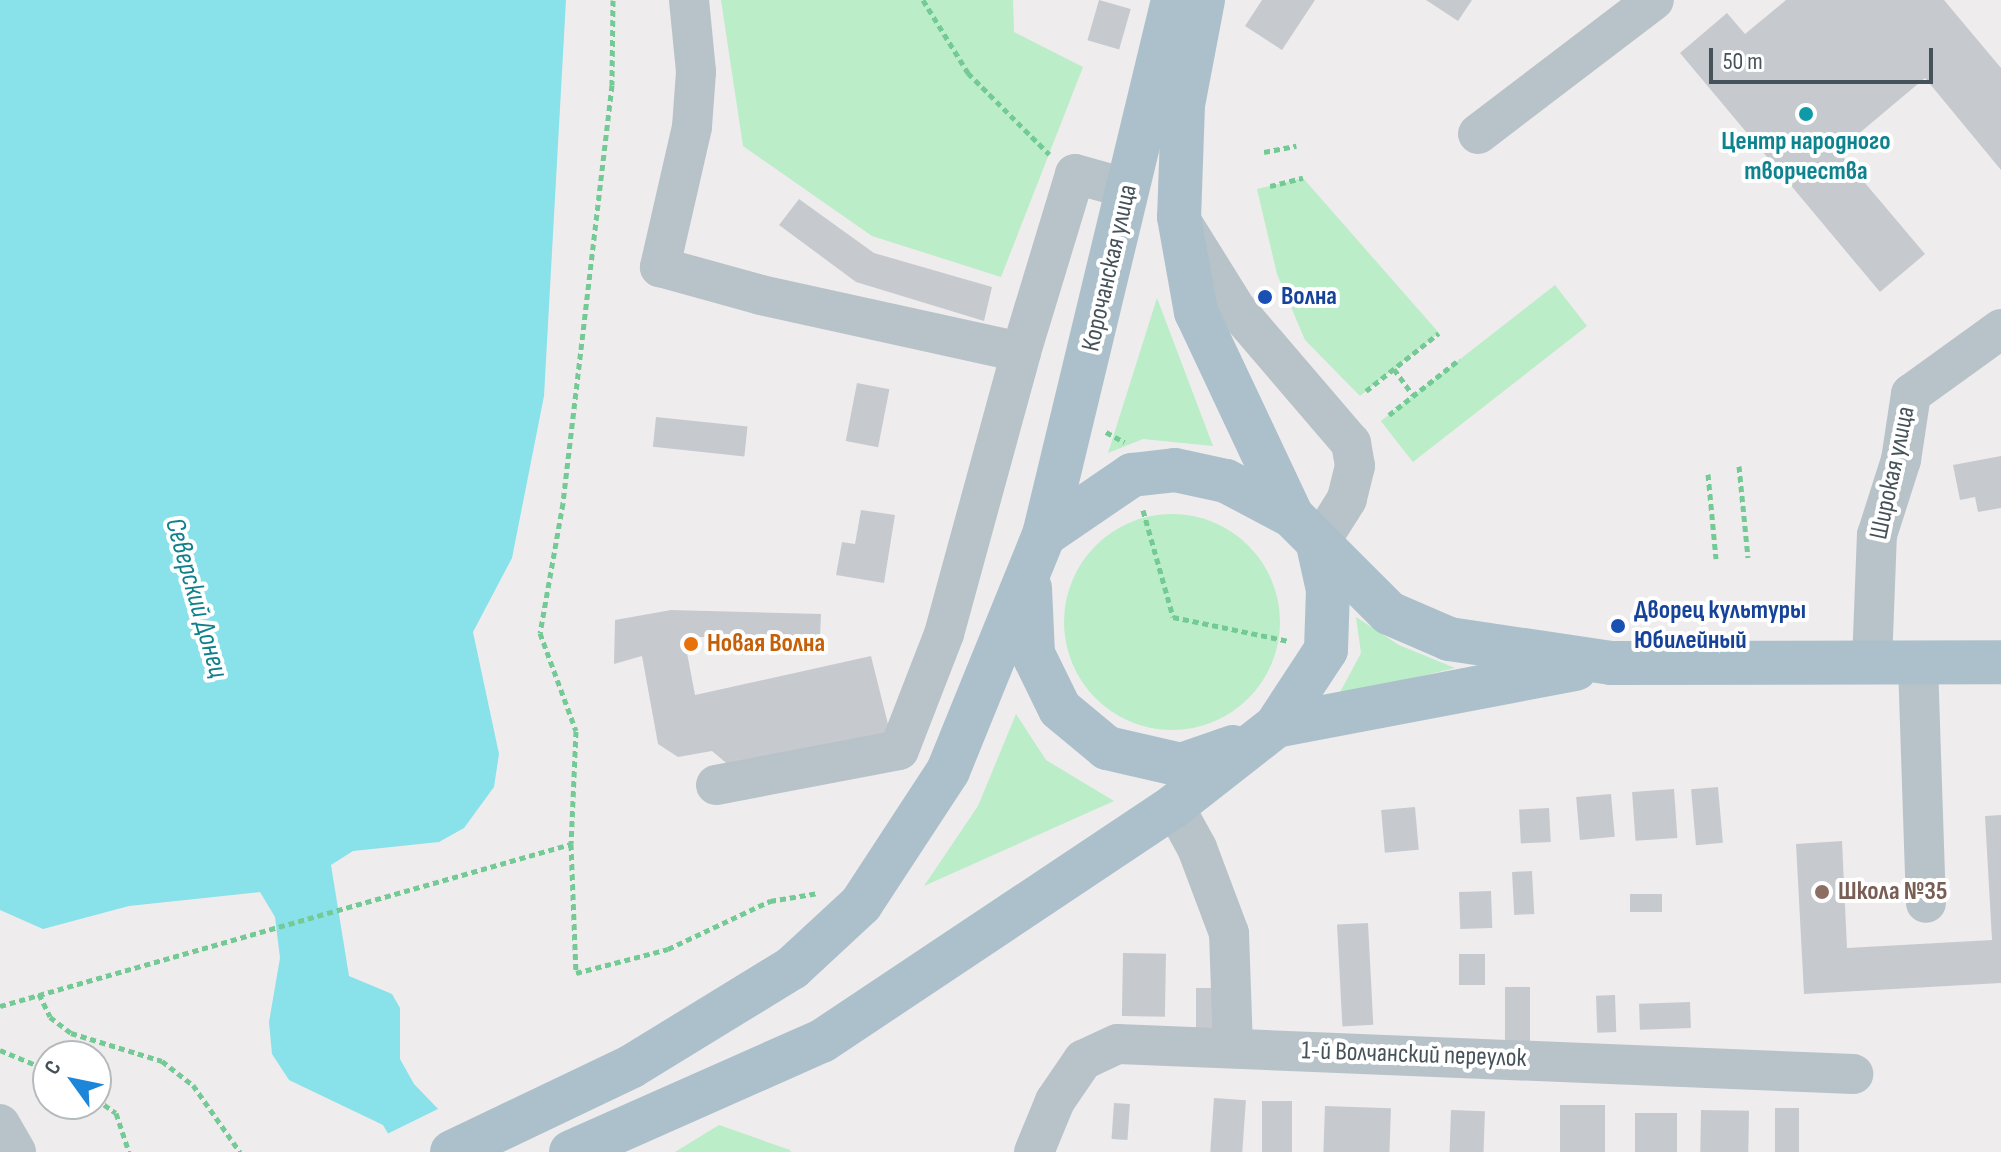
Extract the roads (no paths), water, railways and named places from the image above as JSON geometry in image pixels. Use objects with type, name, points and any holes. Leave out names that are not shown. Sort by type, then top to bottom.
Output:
[{"type":"main road","name":"Корочанская улица","points":[[1037,554],[1074,422],[1173,0]]},
{"type":"main road","points":[[571,1152],[654,1112],[822,1041],[1174,806],[1265,733],[1300,643],[1328,590],[1305,530],[1196,312],[1179,217],[1183,105],[1203,0]]},
{"type":"main road","points":[[452,1152],[632,1066],[792,968],[861,904],[948,771],[1037,554],[1140,498],[1175,470],[1226,481],[1305,530],[1389,613],[1449,639],[1611,663],[2001,662]]},
{"type":"main road","points":[[1037,554],[1033,654],[1060,709],[1174,806]]},
{"type":"main road","points":[[1107,748],[1181,765],[1265,733],[1611,663]]},
{"type":"street","points":[[689,0],[696,72],[692,127],[660,267],[761,295],[1021,352]]},
{"type":"street","points":[[1478,134],[1654,0]]},
{"type":"street","points":[[716,785],[899,750],[944,634],[1021,352],[1075,174],[1129,189]]},
{"type":"street","points":[[1179,217],[1236,309],[1351,443],[1355,466],[1347,499],[1305,530]]},
{"type":"street","name":"Широкая улица","points":[[1872,663],[1877,535],[1901,460],[1911,394],[2001,329]]},
{"type":"street","points":[[944,634],[996,656]]},
{"type":"street","points":[[1918,664],[1926,903]]},
{"type":"street","points":[[1174,806],[1197,848],[1229,933],[1233,1047]]},
{"type":"street","name":"1-й Волчанский переулок","points":[[1034,1152],[1055,1101],[1083,1060],[1118,1044],[1853,1074]]},
{"type":"street","points":[[0,1124],[16,1152]]},
{"type":"water","name":"Северский Донец","points":[[0,0],[566,0],[544,396],[512,558],[473,632],[499,754],[494,787],[464,828],[439,842],[353,851],[331,865],[349,976],[392,994],[400,1008],[400,1059],[414,1084],[442,1113],[399,1152],[383,1125],[289,1080],[272,1054],[269,1022],[280,958],[275,917],[260,892],[129,906],[43,929],[0,910]]},
{"type":"place","name":"Центр народного творчества","points":[[1806,114]]},
{"type":"place","name":"Волна","points":[[1265,297]]},
{"type":"place","name":"Дворец культуры Юбилейный","points":[[1618,626]]},
{"type":"place","name":"Новая Волна","points":[[691,644]]},
{"type":"place","name":"Школа №35","points":[[1822,892]]}]
